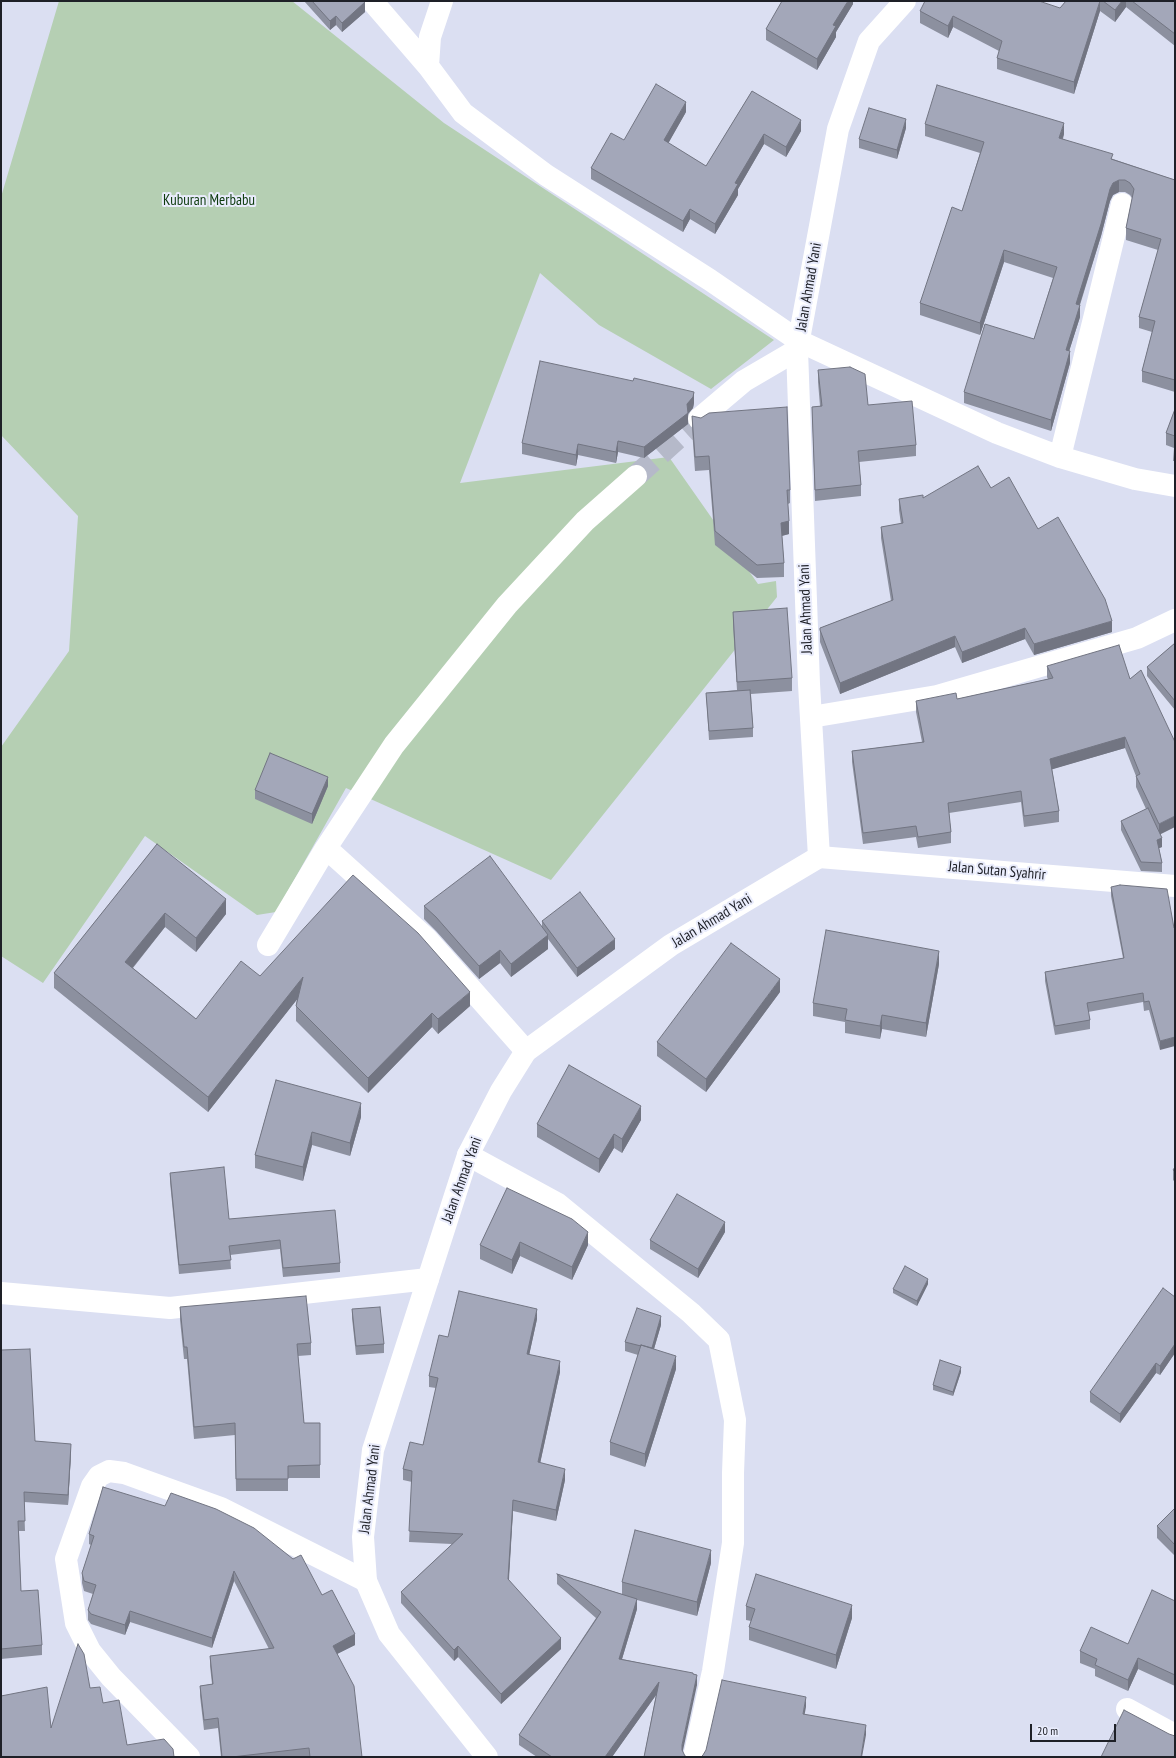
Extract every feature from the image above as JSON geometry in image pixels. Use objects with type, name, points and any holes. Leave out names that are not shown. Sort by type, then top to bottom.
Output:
[{"type":"street","points":[[372,1],[428,66],[463,113],[546,175],[710,280],[798,346],[997,433],[1060,457],[1135,479],[1175,486]]},
{"type":"street","points":[[428,66],[430,37],[442,1]]},
{"type":"street","name":"Jalan Ahmad Yani","points":[[487,1757],[389,1634],[366,1581],[363,1537],[373,1450],[468,1155],[501,1091],[526,1051],[671,946],[818,857],[811,717],[798,346],[838,129],[869,42],[905,1]]},
{"type":"street","points":[[1060,457],[1122,204]]},
{"type":"street","points":[[699,420],[744,381],[798,346]]},
{"type":"street","points":[[268,945],[326,848],[394,745],[507,605],[585,521],[636,476]]},
{"type":"street","points":[[811,717],[937,696],[1137,638],[1175,620]]},
{"type":"street","points":[[326,848],[427,938],[526,1051]]},
{"type":"street","name":"Jalan Sutan Syahrir","points":[[818,857],[1175,886]]},
{"type":"street","points":[[468,1155],[558,1204],[691,1313],[719,1340],[735,1420],[733,1543],[713,1671],[694,1757]]},
{"type":"street","points":[[1,1293],[170,1308],[428,1279]]},
{"type":"street","points":[[189,1757],[111,1677],[90,1651],[76,1623],[66,1559],[92,1486],[99,1476],[109,1471],[124,1473],[221,1508],[366,1581]]},
{"type":"street","points":[[1127,1709],[1175,1735]]},
{"type":"green space","name":"Kuburan Merbabu","points":[[59,1],[292,1],[444,123],[774,340],[711,389],[599,325],[540,273],[460,483],[669,457],[758,584],[776,581],[777,597],[551,880],[346,788],[276,912],[257,915],[145,836],[43,983],[1,956],[1,747],[69,651],[78,516],[1,435],[1,197]]},
{"type":"building","points":[[312,1],[365,2],[342,23],[336,16],[330,21]]},
{"type":"building","points":[[782,1],[848,1],[833,25],[836,26],[817,59],[766,29]]},
{"type":"building","points":[[925,1],[1039,1],[1060,8],[1066,1],[1100,1],[1074,82],[997,58],[1002,41],[953,16],[948,26],[920,11]]},
{"type":"building","points":[[1103,1],[1122,1],[1115,10]]},
{"type":"building","points":[[1132,1],[1175,1],[1175,34]]},
{"type":"building","points":[[656,84],[686,102],[664,140],[706,166],[752,91],[801,120],[786,147],[764,134],[735,183],[738,184],[715,224],[690,209],[683,221],[591,168],[611,133],[624,140]]},
{"type":"building","points":[[937,85],[1064,123],[1059,138],[1113,154],[1111,159],[1175,180],[1175,380],[1142,371],[1155,321],[1139,317],[1161,239],[1126,228],[1134,189],[1130,183],[1125,180],[1119,180],[1113,183],[1110,189],[1101,224],[1076,304],[1080,305],[1066,350],[1070,351],[1051,420],[964,392],[985,324],[1034,339],[1057,267],[1004,250],[980,323],[920,303],[952,207],[962,211],[984,142],[925,124]]},
{"type":"building","points":[[869,108],[906,119],[897,150],[859,139]]},
{"type":"building","points":[[540,361],[633,381],[634,378],[694,392],[693,397],[687,404],[688,413],[644,447],[618,441],[616,452],[578,444],[576,455],[522,443]]},
{"type":"building","points":[[850,367],[865,374],[868,405],[912,401],[916,445],[858,451],[861,485],[815,490],[812,407],[822,406],[818,370]]},
{"type":"building","points":[[787,407],[790,490],[787,490],[789,521],[781,523],[784,563],[757,565],[715,531],[709,456],[695,457],[692,416],[701,418],[709,413]]},
{"type":"building","points":[[1175,409],[1175,436],[1166,433]]},
{"type":"building","points":[[978,466],[991,488],[1009,477],[1038,529],[1058,517],[1105,599],[1112,621],[1034,644],[1025,628],[962,652],[955,636],[840,683],[820,628],[893,600],[881,527],[903,523],[899,499],[923,495],[923,498]]},
{"type":"building","points":[[787,608],[792,678],[737,682],[733,612]]},
{"type":"building","points":[[1175,643],[1175,701],[1147,667]]},
{"type":"building","points":[[1119,645],[1130,679],[1141,670],[1175,742],[1175,816],[1159,824],[1136,776],[1140,774],[1125,737],[1050,759],[1059,811],[1024,816],[1021,791],[948,803],[951,832],[918,837],[916,826],[863,833],[852,751],[924,742],[916,701],[956,693],[957,699],[1053,678],[1047,666]]},
{"type":"building","points":[[750,690],[753,728],[709,731],[706,693]]},
{"type":"building","points":[[270,753],[328,777],[312,814],[255,790]]},
{"type":"building","points":[[1148,808],[1162,838],[1157,840],[1162,863],[1141,862],[1121,821]]},
{"type":"building","points":[[157,844],[226,899],[196,938],[165,913],[125,962],[196,1019],[241,961],[260,976],[353,875],[418,933],[470,992],[438,1019],[432,1013],[368,1078],[296,1006],[303,977],[208,1097],[54,973]]},
{"type":"building","points":[[490,856],[548,935],[511,964],[500,950],[479,966],[436,917],[424,906]]},
{"type":"building","points":[[1120,885],[1167,889],[1175,928],[1175,1037],[1160,1041],[1149,1001],[1144,1002],[1143,993],[1087,1003],[1090,1020],[1055,1026],[1045,972],[1124,958],[1111,887]]},
{"type":"building","points":[[580,892],[615,939],[577,968],[542,921]]},
{"type":"building","points":[[826,930],[939,951],[926,1023],[882,1015],[880,1026],[845,1020],[847,1009],[813,1003]]},
{"type":"building","points":[[731,943],[780,979],[706,1079],[657,1042]]},
{"type":"building","points":[[569,1065],[641,1106],[622,1139],[614,1134],[599,1159],[537,1124]]},
{"type":"building","points":[[276,1080],[361,1103],[350,1143],[312,1132],[303,1167],[255,1155]]},
{"type":"building","points":[[224,1167],[229,1219],[335,1210],[340,1263],[283,1268],[280,1240],[229,1246],[231,1260],[179,1265],[170,1173]]},
{"type":"building","points":[[507,1188],[572,1219],[588,1232],[572,1267],[520,1242],[512,1260],[480,1245]]},
{"type":"building","points":[[677,1194],[725,1222],[698,1269],[650,1240]]},
{"type":"building","points":[[905,1266],[928,1279],[917,1301],[893,1289]]},
{"type":"building","points":[[1163,1288],[1175,1297],[1175,1344],[1160,1366],[1156,1363],[1120,1414],[1090,1392]]},
{"type":"building","points":[[459,1291],[537,1309],[527,1354],[560,1361],[538,1462],[565,1469],[556,1510],[513,1500],[508,1579],[561,1638],[501,1694],[458,1646],[454,1650],[401,1592],[463,1534],[409,1531],[412,1471],[403,1469],[410,1442],[423,1445],[438,1378],[429,1376],[439,1335],[448,1337]]},
{"type":"building","points":[[306,1296],[311,1343],[297,1344],[304,1423],[320,1423],[320,1465],[288,1466],[288,1479],[236,1479],[235,1423],[194,1427],[187,1347],[184,1347],[180,1307]]},
{"type":"building","points":[[380,1307],[384,1344],[356,1346],[352,1309]]},
{"type":"building","points":[[637,1308],[661,1316],[652,1348],[625,1342]]},
{"type":"building","points":[[641,1345],[676,1356],[645,1454],[610,1442]]},
{"type":"building","points":[[30,1349],[35,1441],[71,1444],[68,1495],[24,1492],[25,1521],[18,1521],[21,1591],[38,1590],[42,1645],[1,1649],[1,1350]]},
{"type":"building","points":[[940,1360],[961,1367],[953,1392],[933,1385]]},
{"type":"building","points":[[103,1487],[165,1506],[171,1493],[216,1509],[254,1528],[293,1559],[301,1555],[322,1595],[332,1590],[355,1634],[333,1646],[354,1686],[362,1757],[310,1757],[309,1748],[222,1757],[218,1718],[204,1720],[200,1686],[213,1684],[210,1656],[274,1648],[234,1571],[212,1638],[130,1611],[125,1625],[91,1614],[88,1610],[96,1585],[84,1581],[82,1573],[94,1536],[89,1534]]},
{"type":"building","points":[[1175,1508],[1175,1545],[1157,1526]]},
{"type":"building","points":[[635,1530],[711,1550],[697,1602],[622,1582]]},
{"type":"building","points":[[557,1574],[637,1599],[619,1659],[697,1675],[682,1745],[682,1750],[687,1757],[644,1757],[659,1682],[605,1757],[552,1757],[519,1735],[601,1612]]},
{"type":"building","points":[[756,1574],[852,1605],[836,1655],[749,1627],[755,1609],[746,1606]]},
{"type":"building","points":[[1152,1590],[1175,1601],[1175,1675],[1138,1658],[1128,1680],[1095,1665],[1097,1659],[1080,1651],[1091,1627],[1128,1644]]},
{"type":"building","points":[[78,1644],[84,1654],[90,1688],[100,1687],[103,1703],[119,1700],[127,1745],[164,1739],[173,1749],[174,1757],[1,1757],[1,1696],[47,1687],[51,1728]]},
{"type":"building","points":[[722,1680],[806,1697],[803,1714],[866,1725],[861,1757],[701,1757],[706,1750]]},
{"type":"building","points":[[1124,1710],[1175,1736],[1175,1757],[1101,1757]]},
{"type":"tunnel","points":[[636,476],[699,419]]}]
